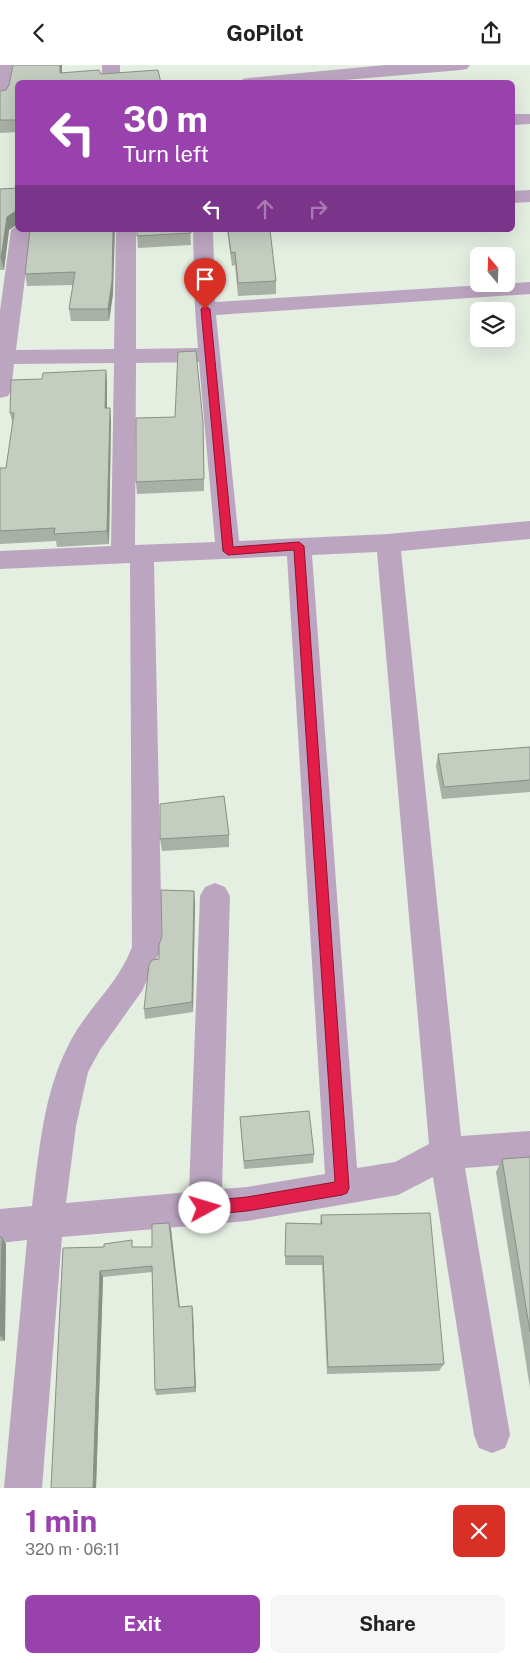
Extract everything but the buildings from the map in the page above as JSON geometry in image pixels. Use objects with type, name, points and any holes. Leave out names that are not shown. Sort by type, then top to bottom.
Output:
[{"type":"street","points":[[0,97],[6,65]]},
{"type":"street","points":[[111,65],[111,80]]},
{"type":"street","points":[[274,80],[374,68],[461,65]]},
{"type":"street","points":[[515,120],[530,119]]},
{"type":"street","points":[[515,197],[530,196]]},
{"type":"street","points":[[0,391],[2,357],[20,232]]},
{"type":"street","points":[[24,1488],[46,1222],[64,1101],[73,1070],[86,1044],[127,990],[142,965],[147,947],[125,356],[126,232]]},
{"type":"street","points":[[203,232],[205,309],[228,551]]},
{"type":"street","points":[[205,309],[530,288]]},
{"type":"street","points":[[2,357],[210,355]]},
{"type":"street","points":[[0,560],[388,543],[530,530]]},
{"type":"street","points":[[388,543],[446,1153],[492,1435]]},
{"type":"street","points":[[299,546],[342,1188]]},
{"type":"street","points":[[205,1208],[215,897]]},
{"type":"street","points":[[0,1226],[247,1204],[398,1178],[446,1153],[530,1147]]},
{"type":"route","points":[[205,309],[228,551],[299,546],[342,1188],[247,1204],[205,1208]]}]
